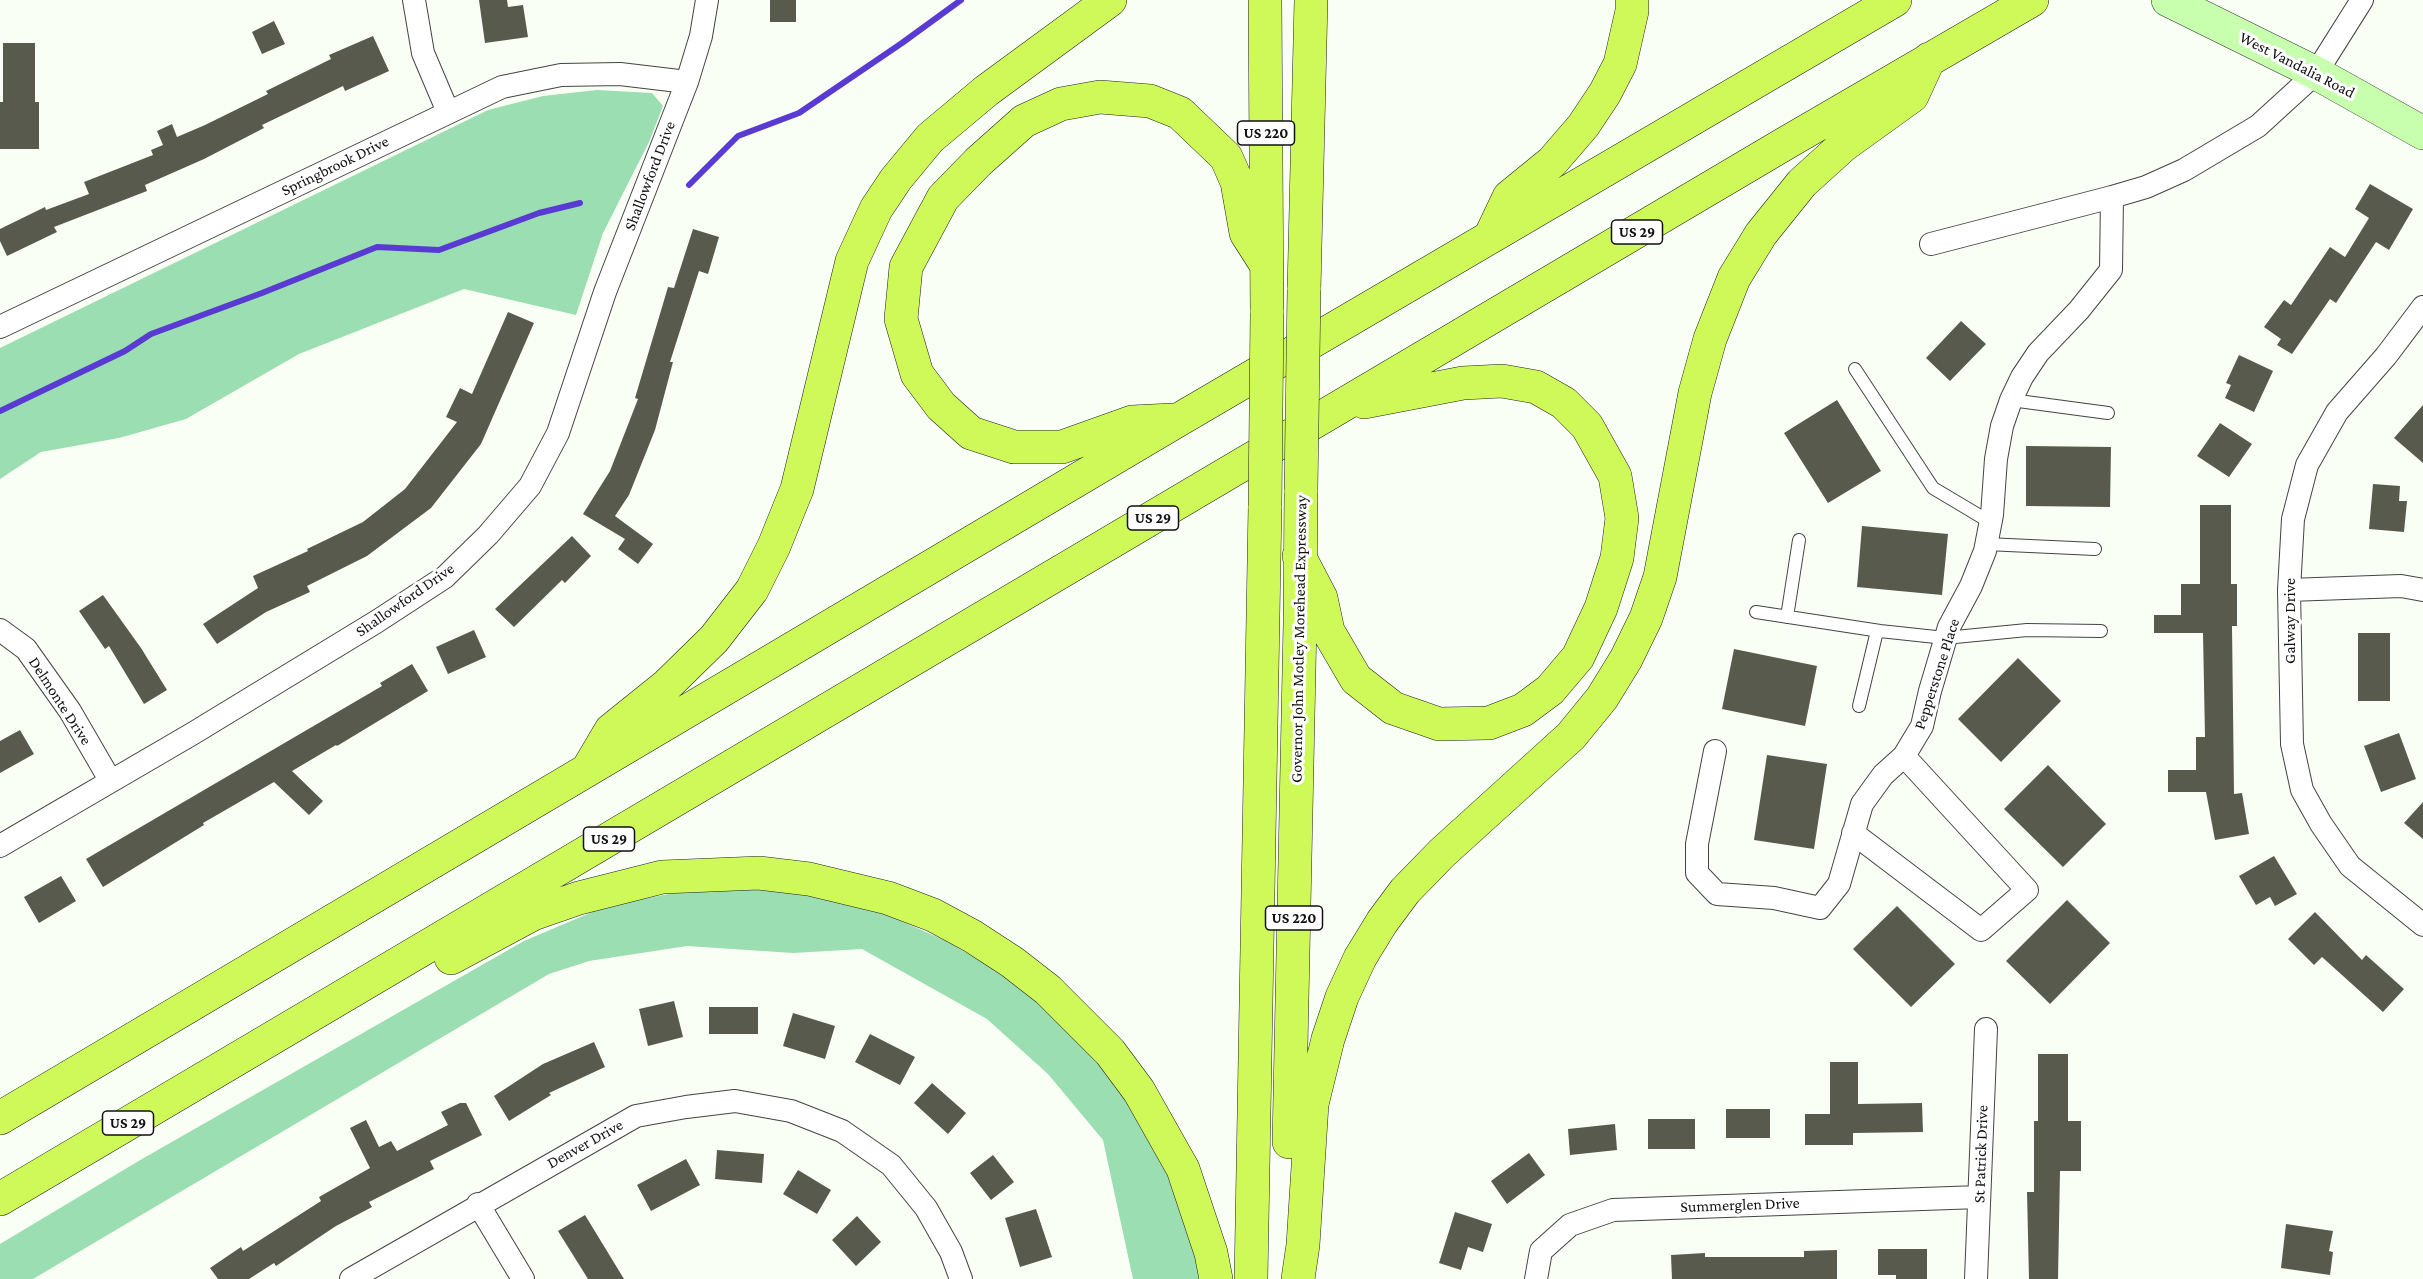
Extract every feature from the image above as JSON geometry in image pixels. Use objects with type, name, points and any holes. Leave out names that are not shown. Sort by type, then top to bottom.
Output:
[{"type":"highway","points":[[587,771],[611,730],[667,685],[714,639],[752,590],[774,546],[797,489],[852,261],[876,208],[896,178],[930,138],[986,91],[1110,0]]},
{"type":"highway","name":"US 220","points":[[1251,1279],[1268,266],[1265,0]]},
{"type":"highway","name":"Governor John Motley Morehead Expressway","points":[[1287,1279],[1300,623],[1300,490],[1311,0]]},
{"type":"highway","points":[[1309,95],[1325,49],[1326,17],[1331,0]]},
{"type":"highway","points":[[1490,237],[1509,197],[1552,162],[1583,126],[1605,93],[1620,64],[1632,11],[1632,0]]},
{"type":"highway","points":[[0,1118],[1180,419],[1895,0]]},
{"type":"highway","name":"US 29","points":[[0,1200],[256,1046],[2025,4]]},
{"type":"highway","points":[[1298,1279],[1303,1245],[1312,1104],[1328,1039],[1342,997],[1360,958],[1382,922],[1405,891],[1442,853],[1571,736],[1602,698],[1626,659],[1646,618],[1660,577],[1695,393],[1710,339],[1734,278],[1761,234],[1802,183],[1844,145],[1912,96],[1929,59]]},
{"type":"highway","points":[[1180,419],[1132,422],[1062,447],[1014,447],[971,433],[941,406],[917,374],[901,319],[906,267],[943,198],[978,162],[1024,121],[1061,104],[1100,97],[1150,101],[1180,113],[1226,157],[1237,182],[1245,233],[1268,266]]},
{"type":"highway","points":[[1299,556],[1321,598],[1328,630],[1356,679],[1393,708],[1439,724],[1489,723],[1523,710],[1550,690],[1578,657],[1601,608],[1617,558],[1622,518],[1615,477],[1587,426],[1564,403],[1536,387],[1502,381],[1463,383],[1344,405]]},
{"type":"highway","points":[[256,1046],[359,1012],[481,941],[533,914],[579,898],[662,877],[714,874],[759,873],[845,886],[888,898],[933,915],[972,936],[1012,962],[1048,990],[1110,1052],[1139,1091],[1183,1169],[1211,1253],[1216,1279]]},
{"type":"main road","name":"West Vandalia Road","points":[[2168,0],[2316,73],[2423,133]]},
{"type":"street","points":[[414,0],[423,53],[448,112]]},
{"type":"street","name":"Shallowford Drive","points":[[0,846],[192,734],[445,577],[488,535],[530,486],[558,433],[605,292],[687,82],[701,36],[707,0]]},
{"type":"street","points":[[1931,244],[2112,197],[2146,187],[2184,170],[2258,126],[2316,73],[2362,0]]},
{"type":"street","name":"Springbrook Drive","points":[[0,327],[501,87],[561,75],[620,74],[687,82]]},
{"type":"street","name":"Pepperstone Place","points":[[1715,751],[1697,844],[1697,873],[1717,894],[1774,898],[1820,908],[1839,884],[1862,804],[1883,775],[1904,756],[1922,726],[1945,638],[1971,586],[1988,533],[1996,459],[2002,426],[2011,400],[2022,377],[2038,353],[2079,310],[2111,270],[2112,197]]},
{"type":"street","name":"Galway Drive","points":[[2423,307],[2386,356],[2337,412],[2307,465],[2293,519],[2289,590],[2292,744],[2302,790],[2321,824],[2350,866],[2423,925]]},
{"type":"street","points":[[2289,590],[2401,586],[2423,590]]},
{"type":"street","name":"Delmonte Drive","points":[[0,630],[26,649],[70,711],[110,780]]},
{"type":"street","points":[[1853,833],[1981,930],[2027,890],[1904,756]]},
{"type":"street","name":"St Patrick Drive","points":[[1976,1279],[1986,1029]]},
{"type":"street","name":"Denver Drive","points":[[351,1279],[478,1204],[636,1116],[735,1101],[792,1110],[842,1131],[891,1165],[926,1208],[951,1252],[961,1279]]},
{"type":"street","name":"Summerglen Drive","points":[[1536,1279],[1541,1251],[1570,1226],[1613,1210],[1979,1197]]},
{"type":"street","points":[[478,1204],[523,1279]]},
{"type":"lane","points":[[1855,369],[1933,488],[1988,533],[2095,549]]},
{"type":"lane","points":[[2011,400],[2108,413]]},
{"type":"lane","points":[[1787,617],[1799,540]]},
{"type":"lane","points":[[1756,612],[1945,638],[2026,630],[2101,631]]},
{"type":"lane","points":[[1859,706],[1877,630]]},
{"type":"green space","points":[[597,90],[652,93],[663,106],[649,142],[603,233],[576,315],[464,289],[299,354],[186,419],[119,438],[41,452],[0,479],[0,348],[488,110],[543,96]]},
{"type":"green space","points":[[756,889],[820,897],[888,915],[946,941],[1010,978],[1072,1034],[1129,1100],[1161,1154],[1205,1279],[1133,1279],[1103,1140],[1048,1074],[987,1019],[862,949],[793,953],[687,946],[589,961],[549,974],[33,1279],[0,1279],[0,1244],[142,1159],[524,941],[604,907],[673,893]]},
{"type":"building","points":[[479,0],[507,0],[508,7],[523,5],[528,37],[485,43]]},
{"type":"building","points":[[770,0],[796,0],[796,22],[770,22]]},
{"type":"building","points":[[274,21],[285,44],[262,54],[252,32]]},
{"type":"building","points":[[373,36],[389,71],[345,91],[343,86],[262,125],[264,128],[204,159],[145,185],[147,191],[54,227],[57,232],[7,256],[0,241],[0,229],[45,207],[46,210],[89,194],[84,182],[153,155],[151,150],[163,145],[157,131],[172,124],[177,137],[205,125],[268,94],[266,91],[331,59],[329,55]]},
{"type":"building","points":[[3,43],[35,43],[35,102],[39,102],[39,149],[0,149]]},
{"type":"building","points":[[2370,184],[2413,209],[2389,250],[2376,242],[2336,303],[2330,299],[2292,354],[2277,345],[2281,339],[2264,327],[2284,300],[2291,305],[2330,247],[2345,257],[2369,218],[2355,209]]},
{"type":"building","points":[[693,229],[719,237],[708,274],[699,271],[670,362],[673,362],[655,430],[629,495],[615,516],[653,544],[638,564],[618,549],[625,539],[583,514],[610,471],[638,399],[635,398],[668,287],[674,288]]},
{"type":"building","points":[[508,312],[534,323],[481,444],[431,508],[367,556],[307,586],[310,592],[266,612],[217,644],[203,624],[258,588],[253,576],[363,522],[405,489],[457,422],[446,417],[460,388],[472,394]]},
{"type":"building","points":[[1961,321],[1986,344],[1950,381],[1926,358]]},
{"type":"building","points":[[2239,355],[2273,371],[2254,412],[2225,398],[2231,385],[2226,383]]},
{"type":"building","points":[[1837,400],[1881,471],[1828,503],[1784,433]]},
{"type":"building","points":[[2423,405],[2423,463],[2394,438]]},
{"type":"building","points":[[2220,423],[2252,444],[2229,477],[2197,456]]},
{"type":"building","points":[[2026,446],[2111,447],[2110,507],[2026,506]]},
{"type":"building","points":[[2373,484],[2400,486],[2399,501],[2407,501],[2404,532],[2369,529]]},
{"type":"building","points":[[2200,505],[2231,505],[2231,584],[2237,584],[2237,626],[2232,626],[2234,794],[2242,793],[2249,834],[2215,840],[2206,792],[2168,792],[2168,770],[2196,770],[2196,737],[2205,737],[2203,633],[2154,633],[2154,615],[2181,615],[2181,584],[2200,584]]},
{"type":"building","points":[[1862,526],[1948,534],[1942,595],[1857,587]]},
{"type":"building","points":[[572,536],[591,556],[565,583],[562,580],[514,627],[495,609]]},
{"type":"building","points":[[103,595],[141,648],[167,690],[144,704],[109,646],[105,649],[79,611]]},
{"type":"building","points":[[474,630],[486,657],[448,674],[436,647]]},
{"type":"building","points":[[2358,633],[2390,633],[2390,701],[2358,701]]},
{"type":"building","points":[[1734,649],[1817,666],[1805,726],[1722,709]]},
{"type":"building","points":[[2018,658],[2061,701],[2001,762],[1958,719]]},
{"type":"building","points":[[412,664],[428,691],[292,771],[323,801],[309,815],[274,782],[203,823],[204,825],[103,887],[86,859],[382,686],[380,683]]},
{"type":"building","points":[[20,730],[34,754],[0,773],[0,741]]},
{"type":"building","points":[[2399,733],[2416,779],[2381,792],[2364,746]]},
{"type":"building","points":[[1767,755],[1827,764],[1814,849],[1754,840]]},
{"type":"building","points":[[2048,765],[2106,824],[2063,867],[2004,809]]},
{"type":"building","points":[[2423,802],[2423,839],[2404,823]]},
{"type":"building","points":[[2274,856],[2297,894],[2275,906],[2270,897],[2256,905],[2239,876]]},
{"type":"building","points":[[61,876],[76,901],[39,923],[24,897]]},
{"type":"building","points":[[2067,900],[2110,943],[2050,1004],[2006,961]]},
{"type":"building","points":[[1897,906],[1955,964],[1911,1007],[1853,949]]},
{"type":"building","points":[[2315,912],[2362,960],[2366,955],[2404,989],[2383,1012],[2322,957],[2314,965],[2288,939]]},
{"type":"building","points":[[674,1001],[683,1037],[648,1046],[639,1009]]},
{"type":"building","points":[[709,1007],[758,1007],[758,1034],[709,1034]]},
{"type":"building","points":[[793,1013],[835,1026],[825,1059],[783,1046]]},
{"type":"building","points":[[870,1034],[915,1057],[900,1085],[855,1062]]},
{"type":"building","points":[[594,1042],[605,1067],[549,1093],[551,1095],[509,1121],[494,1096],[543,1064]]},
{"type":"building","points":[[2038,1054],[2068,1054],[2068,1121],[2081,1121],[2081,1171],[2060,1171],[2058,1279],[2029,1279],[2027,1192],[2034,1192],[2034,1121],[2038,1121]]},
{"type":"building","points":[[1830,1062],[1858,1062],[1858,1104],[1922,1103],[1923,1132],[1853,1133],[1853,1145],[1805,1145],[1805,1114],[1830,1114]]},
{"type":"building","points":[[932,1083],[966,1113],[948,1134],[914,1103]]},
{"type":"building","points":[[460,1103],[466,1103],[482,1135],[430,1161],[434,1169],[369,1202],[372,1207],[336,1226],[276,1266],[274,1263],[249,1279],[218,1279],[210,1268],[241,1247],[243,1251],[321,1201],[319,1197],[370,1168],[350,1128],[366,1120],[379,1147],[391,1141],[397,1151],[448,1125],[441,1112]]},
{"type":"building","points":[[1726,1109],[1770,1109],[1770,1138],[1726,1138]]},
{"type":"building","points":[[1648,1119],[1695,1119],[1695,1149],[1648,1149]]},
{"type":"building","points":[[1615,1124],[1617,1150],[1570,1155],[1568,1129]]},
{"type":"building","points":[[717,1150],[764,1154],[762,1183],[715,1179]]},
{"type":"building","points":[[1529,1153],[1545,1175],[1507,1204],[1491,1181]]},
{"type":"building","points":[[993,1155],[1014,1182],[991,1200],[970,1173]]},
{"type":"building","points":[[686,1159],[700,1185],[651,1211],[637,1185]]},
{"type":"building","points":[[798,1170],[831,1190],[817,1214],[783,1194]]},
{"type":"building","points":[[1036,1209],[1052,1257],[1020,1267],[1005,1218]]},
{"type":"building","points":[[1455,1212],[1492,1224],[1483,1252],[1468,1247],[1461,1270],[1439,1263]]},
{"type":"building","points":[[585,1215],[624,1279],[588,1279],[558,1231]]},
{"type":"building","points":[[857,1216],[881,1242],[856,1266],[832,1240]]},
{"type":"building","points":[[2286,1224],[2333,1231],[2329,1251],[2333,1252],[2330,1275],[2281,1268]]},
{"type":"building","points":[[1878,1249],[1927,1249],[1927,1279],[1896,1279],[1896,1275],[1878,1275]]},
{"type":"building","points":[[1837,1250],[1837,1279],[1672,1279],[1671,1255],[1705,1253],[1705,1257],[1804,1257],[1804,1251]]},
{"type":"waterway","points":[[689,185],[738,136],[799,113],[961,0]]},
{"type":"waterway","points":[[0,411],[125,351],[151,334],[377,247],[439,250],[539,213],[580,203]]}]
